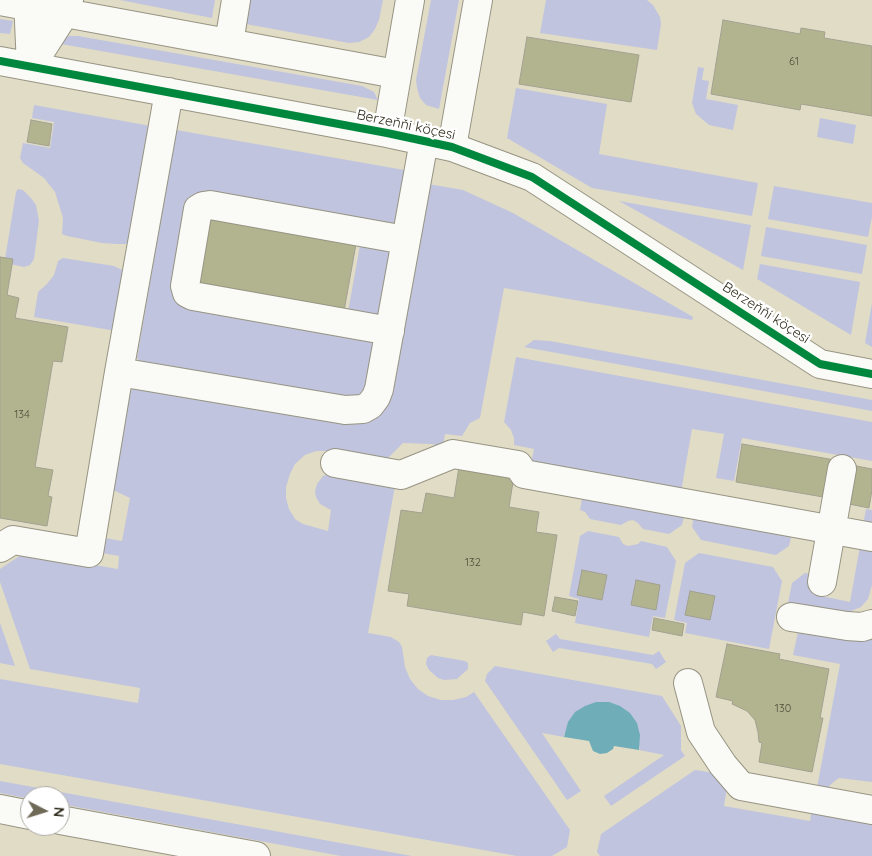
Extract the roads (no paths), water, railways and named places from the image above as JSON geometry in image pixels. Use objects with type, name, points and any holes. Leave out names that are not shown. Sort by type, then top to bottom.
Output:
[{"type":"street","points":[[229,43],[236,0]]},
{"type":"street","points":[[387,133],[410,0]]},
{"type":"street","points":[[452,147],[478,0]]},
{"type":"street","points":[[0,1],[67,7],[229,43],[396,74]]},
{"type":"street","points":[[28,3],[31,66]]},
{"type":"street","points":[[31,66],[67,7]]},
{"type":"street","name":"Berzeňňi köçesi","points":[[0,61],[387,133],[452,147],[532,177],[820,364],[872,374]]},
{"type":"street","points":[[0,548],[13,540],[89,552],[169,92]]},
{"type":"street","points":[[119,372],[355,410],[363,409],[370,405],[379,389],[424,141]]},
{"type":"street","points":[[390,331],[193,296],[187,293],[185,286],[198,209],[203,206],[210,205],[405,240]]},
{"type":"street","points":[[335,463],[400,475],[453,454],[518,465],[524,474],[872,536]]},
{"type":"street","points":[[822,582],[842,469]]},
{"type":"street","points":[[790,617],[847,626],[862,627],[872,624]]},
{"type":"street","points":[[688,683],[701,732],[723,765],[741,786],[872,810]]},
{"type":"street","points":[[0,809],[20,813]]},
{"type":"street","points":[[70,822],[256,856]]}]
